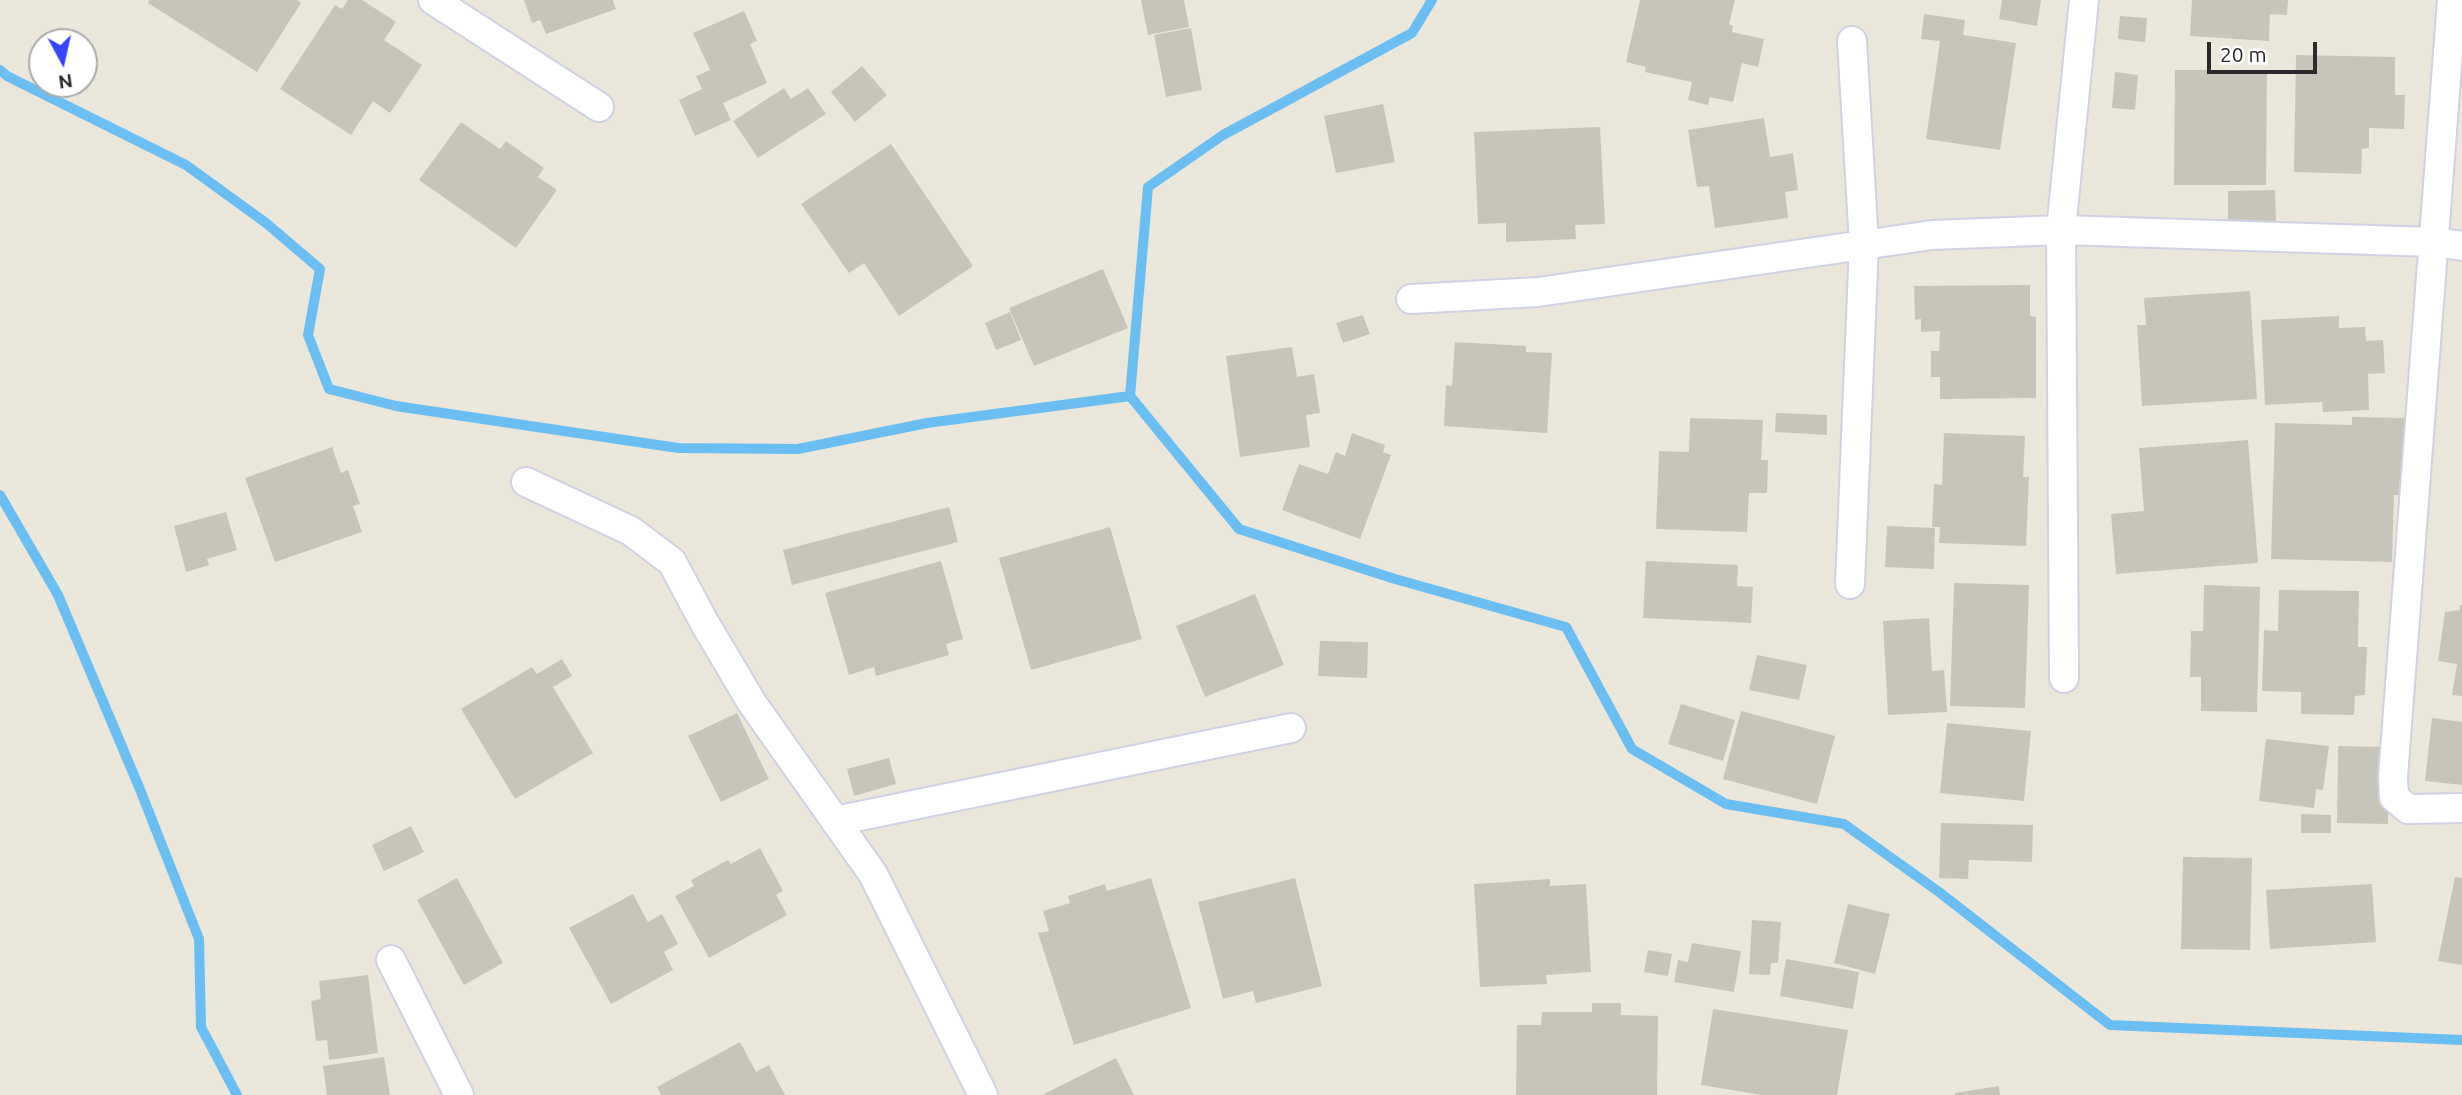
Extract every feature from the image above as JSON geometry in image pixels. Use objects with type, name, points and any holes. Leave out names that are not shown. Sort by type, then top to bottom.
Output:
[{"type":"street","points":[[433,0],[599,107]]},
{"type":"street","points":[[2064,678],[2061,230],[2084,0]]},
{"type":"street","points":[[2452,0],[2393,777],[2394,797],[2408,809],[2462,808]]},
{"type":"street","points":[[1850,584],[1864,244],[1852,41]]},
{"type":"street","points":[[1411,299],[1538,292],[1932,235],[2061,230],[2434,242],[2462,246]]},
{"type":"street","points":[[526,482],[631,531],[673,562],[704,622],[752,703],[873,874],[983,1095]]},
{"type":"street","points":[[835,821],[1291,728]]},
{"type":"street","points":[[391,960],[459,1095]]},
{"type":"building","points":[[149,0],[297,0],[301,3],[257,72],[148,3]]},
{"type":"building","points":[[348,0],[362,0],[396,22],[384,40],[422,65],[390,113],[373,101],[351,135],[280,89],[335,5],[342,9]]},
{"type":"building","points":[[524,0],[613,0],[616,9],[546,34],[540,20],[532,23]]},
{"type":"building","points":[[1141,0],[1184,0],[1189,27],[1148,35]]},
{"type":"building","points":[[1640,0],[1735,0],[1729,24],[1733,26],[1732,32],[1764,39],[1758,67],[1742,63],[1733,102],[1710,97],[1708,105],[1688,100],[1692,82],[1645,72],[1646,67],[1626,62]]},
{"type":"building","points":[[2002,0],[2041,0],[2037,26],[1999,19]]},
{"type":"building","points":[[2192,0],[2288,0],[2287,15],[2270,14],[2269,41],[2190,36]]},
{"type":"building","points":[[744,11],[757,41],[750,44],[767,83],[723,103],[731,120],[695,136],[679,100],[702,89],[696,76],[710,70],[693,33]]},
{"type":"building","points":[[1924,14],[1965,20],[1963,35],[2016,43],[2000,150],[1926,139],[1940,41],[1921,39]]},
{"type":"building","points":[[2120,16],[2147,18],[2145,42],[2118,39]]},
{"type":"building","points":[[1191,28],[1202,90],[1166,97],[1154,35]]},
{"type":"building","points":[[2296,55],[2395,57],[2395,95],[2405,95],[2404,129],[2369,128],[2369,148],[2362,149],[2361,174],[2294,172]]},
{"type":"building","points":[[862,66],[887,95],[855,122],[831,92]]},
{"type":"building","points":[[2175,70],[2267,70],[2266,185],[2174,185]]},
{"type":"building","points":[[2115,72],[2138,75],[2135,110],[2112,108]]},
{"type":"building","points":[[784,88],[791,99],[808,88],[826,114],[758,158],[733,121]]},
{"type":"building","points":[[1383,104],[1395,162],[1336,173],[1324,116]]},
{"type":"building","points":[[1764,118],[1770,157],[1793,153],[1798,190],[1785,192],[1788,218],[1715,228],[1709,186],[1697,187],[1688,130]]},
{"type":"building","points":[[461,122],[500,149],[506,141],[544,168],[538,177],[557,190],[516,248],[419,180]]},
{"type":"building","points":[[1600,127],[1605,224],[1575,225],[1576,239],[1506,242],[1506,223],[1478,224],[1474,132]]},
{"type":"building","points":[[891,144],[973,266],[899,316],[864,263],[849,273],[801,204]]},
{"type":"building","points":[[2275,190],[2276,223],[2228,224],[2228,191]]},
{"type":"building","points":[[1103,269],[1128,328],[1034,366],[1009,308]]},
{"type":"building","points":[[2030,285],[2030,316],[2036,317],[2036,398],[1940,399],[1940,377],[1931,377],[1931,351],[1939,351],[1940,331],[1921,332],[1921,319],[1915,320],[1914,286]]},
{"type":"building","points":[[2250,291],[2257,399],[2142,406],[2137,325],[2146,325],[2144,298]]},
{"type":"building","points":[[1010,312],[1021,340],[996,350],[985,323]]},
{"type":"building","points":[[1363,315],[1370,334],[1343,343],[1336,323]]},
{"type":"building","points":[[2339,316],[2339,328],[2365,327],[2366,341],[2383,340],[2385,373],[2368,374],[2369,410],[2323,412],[2322,402],[2265,405],[2261,320]]},
{"type":"building","points":[[1455,342],[1526,346],[1526,352],[1552,353],[1547,433],[1444,426],[1446,385],[1452,386]]},
{"type":"building","points":[[1292,347],[1297,377],[1314,374],[1320,413],[1306,415],[1310,447],[1240,457],[1226,356]]},
{"type":"building","points":[[1776,413],[1827,415],[1827,435],[1775,432]]},
{"type":"building","points":[[2352,417],[2405,418],[2403,495],[2394,495],[2392,562],[2271,559],[2275,423],[2352,425]]},
{"type":"building","points":[[1690,418],[1763,420],[1761,460],[1768,460],[1767,493],[1749,493],[1747,532],[1656,529],[1659,451],[1689,452]]},
{"type":"building","points":[[1352,433],[1385,445],[1383,452],[1391,455],[1360,539],[1282,510],[1299,464],[1328,474],[1336,452],[1345,456]]},
{"type":"building","points":[[1944,433],[2025,436],[2023,477],[2029,477],[2026,546],[1939,543],[1940,527],[1932,527],[1934,484],[1942,485]]},
{"type":"building","points":[[2248,440],[2258,563],[2116,574],[2111,514],[2144,511],[2139,448]]},
{"type":"building","points":[[332,447],[341,473],[348,470],[360,504],[353,506],[362,532],[275,562],[245,478]]},
{"type":"building","points":[[949,507],[958,542],[792,585],[783,550]]},
{"type":"building","points":[[226,512],[237,550],[207,559],[209,565],[186,572],[174,526]]},
{"type":"building","points":[[1887,526],[1935,528],[1934,569],[1885,567]]},
{"type":"building","points":[[1110,527],[1142,639],[1031,670],[999,558]]},
{"type":"building","points":[[941,561],[963,639],[946,644],[949,655],[876,676],[874,667],[849,675],[825,593]]},
{"type":"building","points":[[1646,561],[1738,565],[1737,586],[1753,587],[1751,623],[1643,618]]},
{"type":"building","points":[[1954,583],[2029,585],[2025,708],[1950,706]]},
{"type":"building","points":[[2204,585],[2260,587],[2257,712],[2201,711],[2201,677],[2190,677],[2191,631],[2203,631]]},
{"type":"building","points":[[2279,590],[2359,591],[2358,647],[2367,647],[2365,695],[2355,696],[2354,715],[2301,714],[2301,692],[2262,691],[2264,630],[2278,631]]},
{"type":"building","points":[[1255,594],[1284,665],[1205,697],[1176,626]]},
{"type":"building","points":[[2460,605],[2462,696],[2452,695],[2457,664],[2438,661],[2445,612],[2460,610]]},
{"type":"building","points":[[1929,618],[1932,671],[1944,670],[1947,712],[1888,715],[1883,621]]},
{"type":"building","points":[[1320,641],[1368,642],[1367,678],[1318,676]]},
{"type":"building","points":[[1757,655],[1807,665],[1799,700],[1749,690]]},
{"type":"building","points":[[562,659],[572,676],[553,687],[593,753],[515,799],[461,709],[532,667],[537,674]]},
{"type":"building","points":[[1681,704],[1735,720],[1723,761],[1668,744]]},
{"type":"building","points":[[1741,711],[1835,736],[1817,804],[1723,779]]},
{"type":"building","points":[[737,713],[769,779],[721,802],[688,736]]},
{"type":"building","points":[[2432,718],[2462,722],[2462,785],[2425,781]]},
{"type":"building","points":[[1947,723],[2031,731],[2024,801],[1940,793]]},
{"type":"building","points":[[2266,739],[2329,746],[2323,790],[2316,789],[2314,808],[2259,801]]},
{"type":"building","points":[[2338,746],[2390,747],[2388,824],[2337,823]]},
{"type":"building","points":[[889,758],[896,784],[854,796],[847,769]]},
{"type":"building","points":[[2301,814],[2331,815],[2331,833],[2301,833]]},
{"type":"building","points":[[1941,823],[2033,825],[2032,862],[1969,860],[1968,879],[1939,878]]},
{"type":"building","points":[[411,826],[424,852],[384,871],[372,845]]},
{"type":"building","points":[[760,848],[783,891],[776,895],[787,915],[709,958],[675,896],[694,886],[691,880],[728,860],[731,864]]},
{"type":"building","points":[[2183,857],[2252,858],[2250,950],[2181,949]]},
{"type":"building","points":[[2455,877],[2462,878],[2462,965],[2438,961]]},
{"type":"building","points":[[457,878],[503,963],[464,985],[417,900]]},
{"type":"building","points":[[1151,878],[1191,1008],[1074,1045],[1038,933],[1049,931],[1043,911],[1070,903],[1068,896],[1105,884],[1107,891]]},
{"type":"building","points":[[1295,878],[1322,986],[1256,1003],[1253,991],[1223,999],[1198,902]]},
{"type":"building","points":[[1550,879],[1550,886],[1586,884],[1591,972],[1546,975],[1547,984],[1480,987],[1474,884]]},
{"type":"building","points":[[2372,884],[2376,942],[2270,949],[2266,890]]},
{"type":"building","points":[[633,894],[648,922],[662,914],[678,944],[664,952],[673,970],[611,1004],[569,928]]},
{"type":"building","points":[[1848,904],[1890,914],[1875,974],[1834,963]]},
{"type":"building","points":[[1752,920],[1781,922],[1778,963],[1771,963],[1770,975],[1749,974]]},
{"type":"building","points":[[1692,943],[1741,951],[1734,992],[1674,982],[1678,960],[1688,962]]},
{"type":"building","points":[[1648,950],[1672,954],[1668,976],[1644,972]]},
{"type":"building","points":[[1786,959],[1859,972],[1853,1009],[1780,996]]},
{"type":"building","points":[[368,975],[378,1053],[329,1060],[327,1040],[316,1041],[311,1001],[321,999],[319,981]]},
{"type":"building","points":[[1592,1003],[1621,1003],[1621,1015],[1658,1016],[1657,1095],[1516,1095],[1517,1025],[1541,1025],[1542,1012],[1592,1012]]},
{"type":"building","points":[[1713,1009],[1848,1030],[1837,1095],[1762,1095],[1701,1085]]},
{"type":"building","points":[[740,1042],[756,1072],[769,1065],[785,1095],[661,1095],[657,1087]]},
{"type":"building","points":[[384,1057],[390,1095],[327,1095],[323,1066]]},
{"type":"building","points":[[1116,1058],[1134,1095],[1042,1095]]},
{"type":"building","points":[[1999,1086],[2000,1095],[1955,1095],[1955,1093]]},
{"type":"waterway","points":[[1432,0],[1412,33],[1223,135],[1148,187],[1130,396],[1239,529],[1395,579],[1566,627],[1632,749],[1726,804],[1844,824],[1939,892],[2110,1025],[2462,1040]]},
{"type":"waterway","points":[[0,70],[7,76],[186,165],[266,223],[320,269],[308,335],[329,389],[396,406],[678,448],[798,449],[927,423],[1130,396]]},
{"type":"waterway","points":[[0,495],[58,595],[139,787],[199,939],[201,1027],[237,1095]]}]
